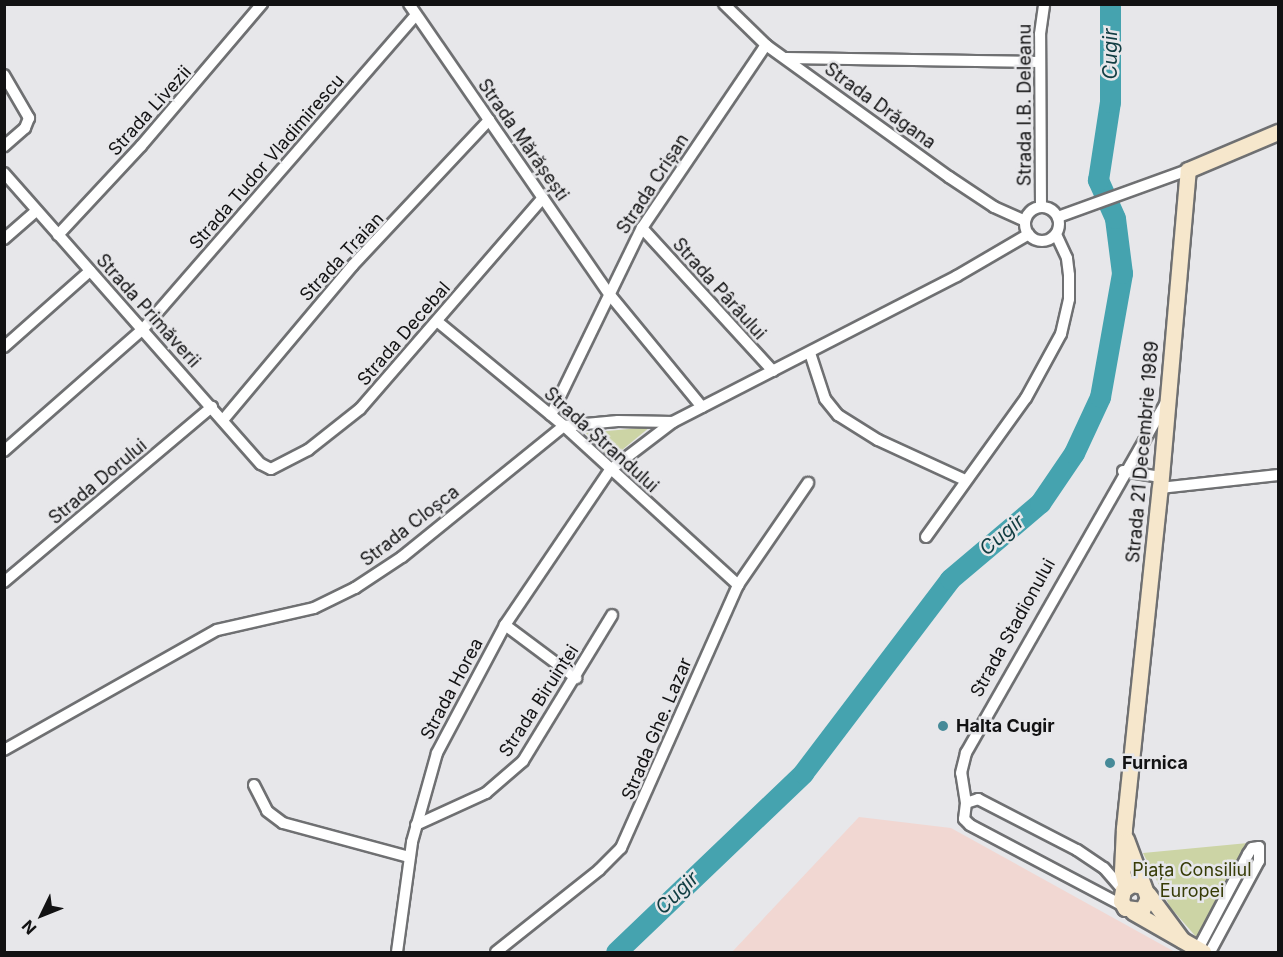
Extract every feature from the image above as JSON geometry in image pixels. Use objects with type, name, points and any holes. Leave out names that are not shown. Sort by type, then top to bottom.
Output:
[{"type":"main road","points":[[1188,170],[1278,132]]},
{"type":"main road","name":"Strada 21 Decembrie 1989","points":[[1126,898],[1122,871],[1124,834],[1161,482],[1188,170]]},
{"type":"main road","name":"Strada 21 Decembrie 1989","points":[[1124,834],[1145,890]]},
{"type":"main road","points":[[1126,898],[1145,890]]},
{"type":"main road","points":[[1126,898],[1145,907],[1145,890]]},
{"type":"main road","points":[[1145,890],[1184,942]]},
{"type":"main road","points":[[1126,898],[1184,942],[1204,951]]},
{"type":"street","name":"Strada Livezii","points":[[58,235],[149,138],[261,4]]},
{"type":"street","name":"Strada Mărășești","points":[[409,4],[610,295],[702,407]]},
{"type":"street","name":"Strada Drăgana","points":[[724,4],[766,45],[949,177],[994,207],[1025,221]]},
{"type":"street","name":"Strada I.B. Deleanu","points":[[1041,207],[1040,62],[1044,4]]},
{"type":"street","name":"Strada Tudor Vladimirescu","points":[[4,451],[143,329],[416,15]]},
{"type":"street","name":"Strada Crișan","points":[[551,415],[642,228],[766,45]]},
{"type":"street","points":[[785,58],[1040,62]]},
{"type":"street","points":[[4,75],[29,117],[25,128],[4,146]]},
{"type":"street","name":"Strada Traian","points":[[223,420],[353,265],[489,120]]},
{"type":"street","points":[[1058,218],[1188,170]]},
{"type":"street","name":"Strada Primăverii","points":[[4,173],[261,464],[271,469]]},
{"type":"street","name":"Strada Decebal","points":[[271,469],[308,450],[360,409],[438,322],[543,198]]},
{"type":"street","points":[[926,537],[1026,398],[1061,334],[1069,299],[1069,275],[1067,258],[1056,234],[1058,218],[1051,209],[1041,207],[1030,211],[1025,221],[1029,234],[1042,241],[1056,234]]},
{"type":"street","points":[[4,239],[36,211]]},
{"type":"street","name":"Strada Pârâului","points":[[642,228],[773,372]]},
{"type":"street","name":"Strada Horea","points":[[397,952],[409,857],[437,753],[505,625],[610,470],[673,422],[957,276],[1029,234]]},
{"type":"street","points":[[4,347],[90,272]]},
{"type":"street","name":"Strada Ștrandului","points":[[438,322],[564,426],[738,585]]},
{"type":"street","points":[[810,353],[825,399],[838,415],[878,440],[965,480]]},
{"type":"street","name":"Strada Stadionului","points":[[1126,898],[970,825],[964,819],[966,803],[961,773],[966,753],[1123,471],[1167,400]]},
{"type":"street","name":"Strada Dorului","points":[[4,582],[212,407]]},
{"type":"street","points":[[564,426],[618,421],[673,422]]},
{"type":"street","name":"Strada Cloșca","points":[[4,750],[217,630],[314,608],[355,588],[402,557],[564,426]]},
{"type":"street","points":[[1123,471],[1161,482],[1278,475]]},
{"type":"street","name":"Strada Ghe. Lazar","points":[[495,952],[599,870],[621,848],[738,585],[808,483]]},
{"type":"street","name":"Strada Biruinței","points":[[416,825],[466,803],[500,783],[535,744],[612,615]]},
{"type":"street","points":[[505,625],[576,678]]},
{"type":"street","points":[[254,784],[267,811],[283,823],[409,857]]},
{"type":"street","points":[[966,803],[978,799],[1077,850],[1104,868],[1126,898]]},
{"type":"street","points":[[1259,847],[1259,861],[1204,951],[1248,854],[1252,848],[1259,847]]},
{"type":"shaded area","points":[[859,817],[951,828],[1175,952],[732,952]]},
{"type":"green space","points":[[650,427],[611,459],[586,433]]},
{"type":"green space","name":"Piața Consiliul Europei","points":[[1248,843],[1198,939],[1170,907],[1143,853]]},
{"type":"waterway","name":"Cugir","points":[[616,952],[803,773],[950,579],[1040,503],[1074,453],[1100,397],[1122,273],[1115,218],[1098,180],[1110,102],[1110,4]]},
{"type":"place","name":"Halta Cugir","points":[[943,726]]},
{"type":"place","name":"Furnica","points":[[1110,763]]}]
